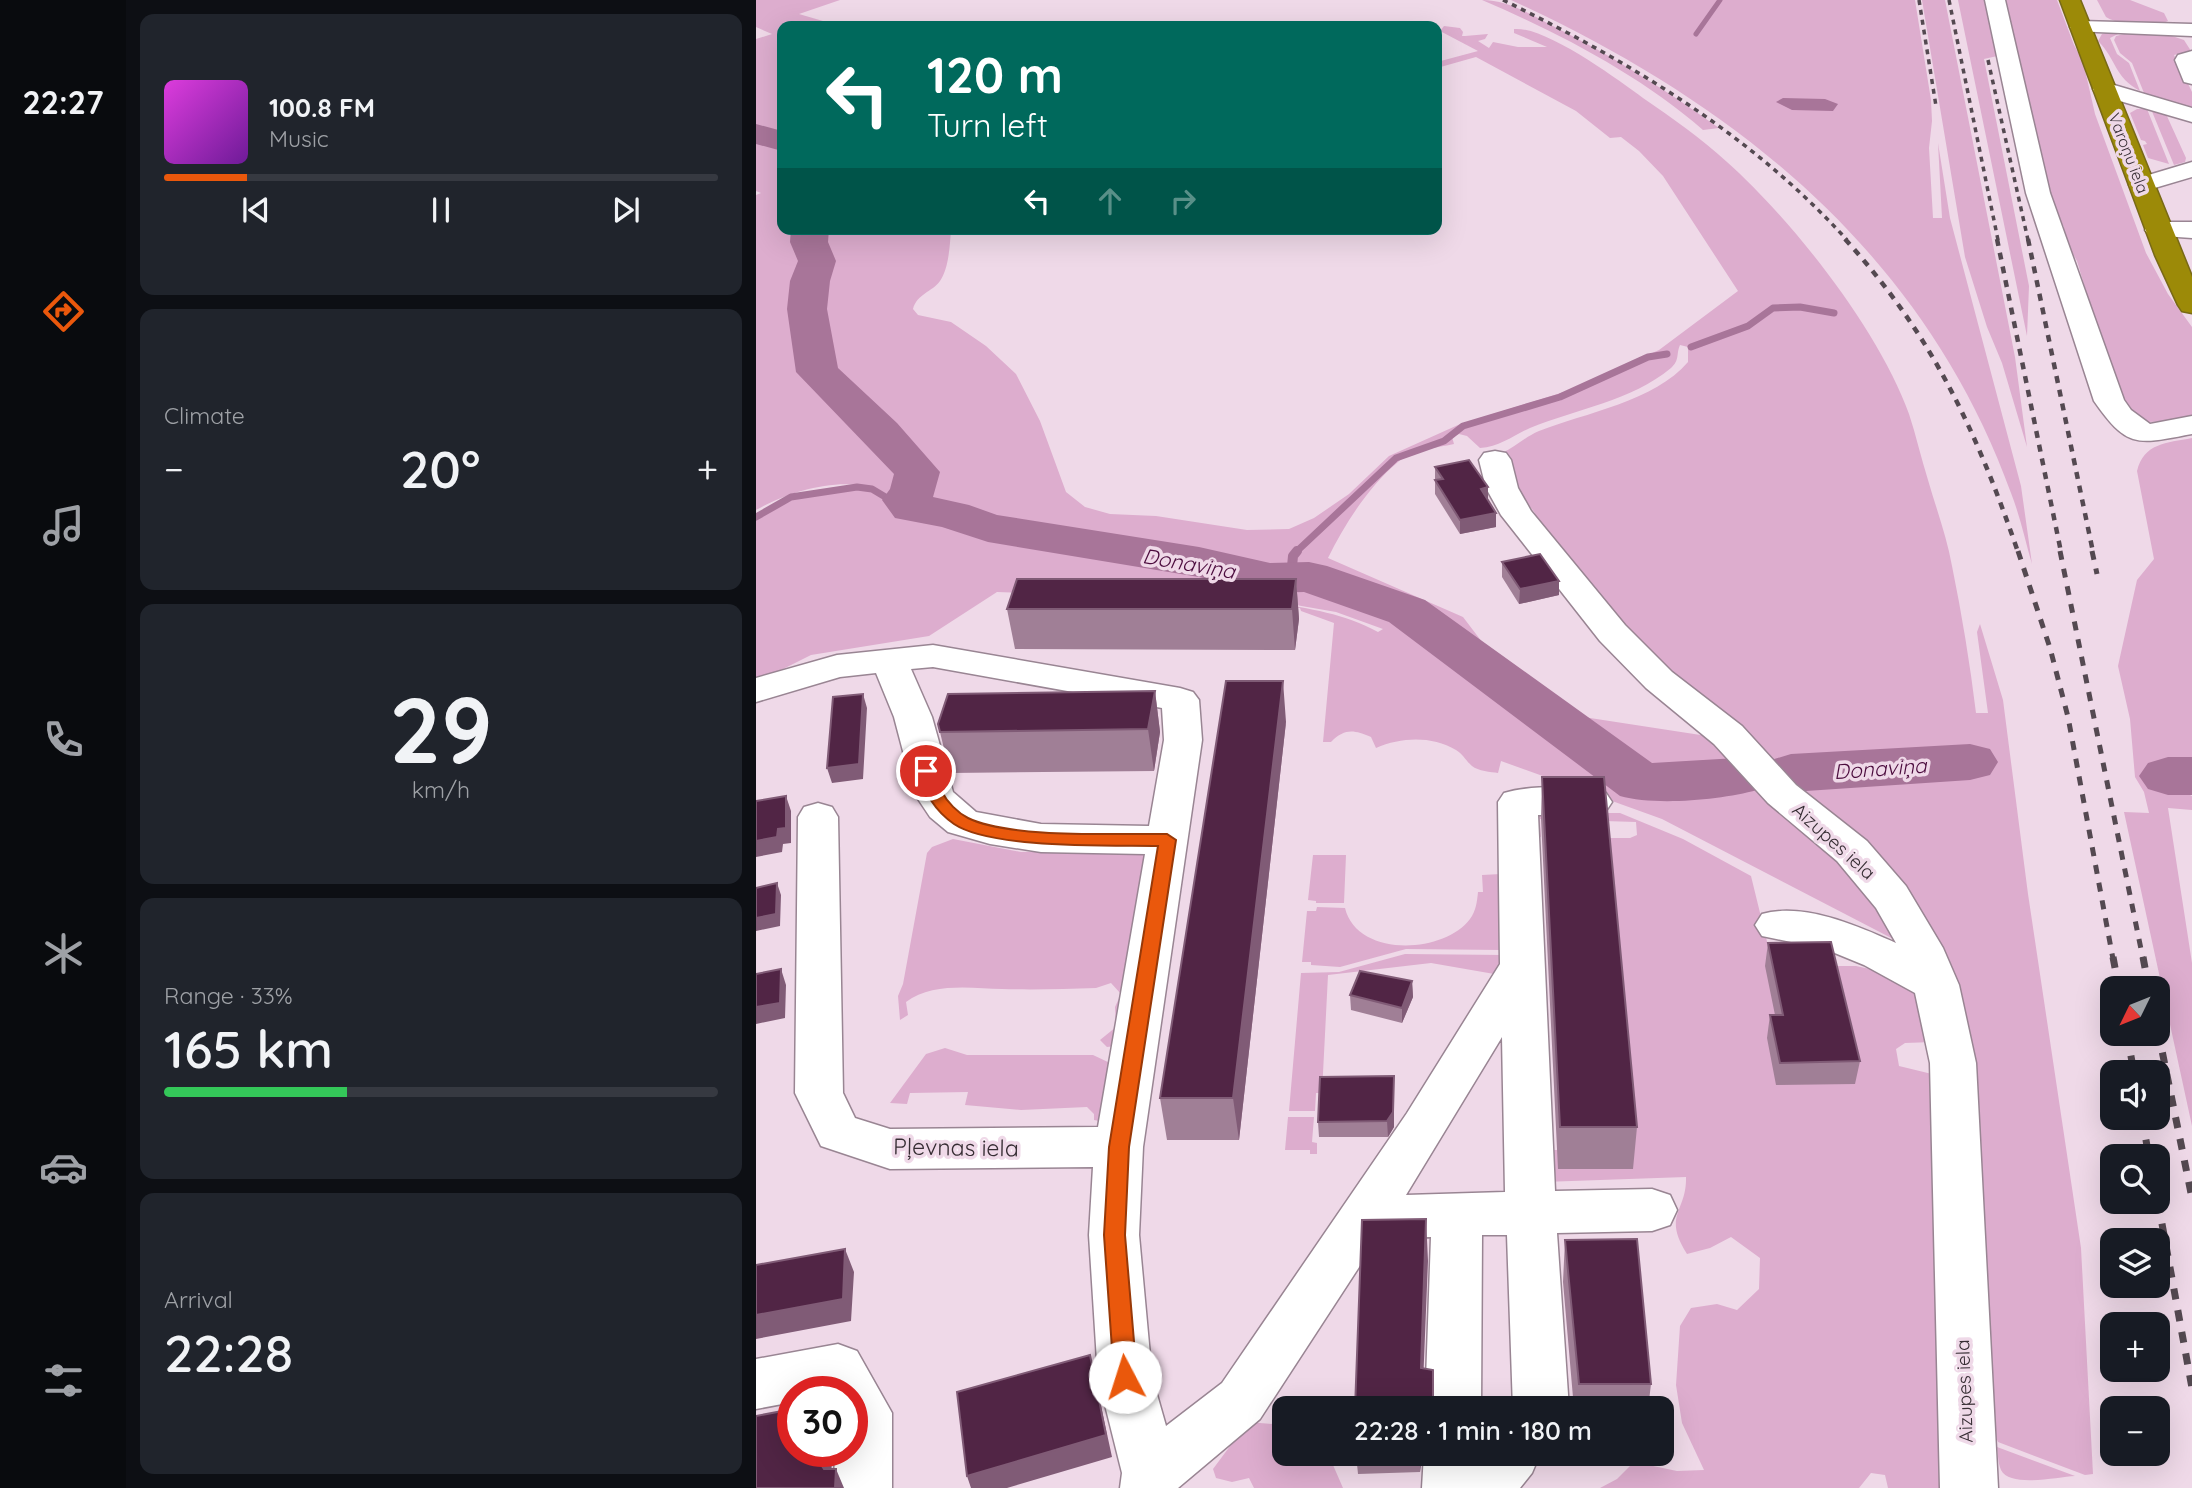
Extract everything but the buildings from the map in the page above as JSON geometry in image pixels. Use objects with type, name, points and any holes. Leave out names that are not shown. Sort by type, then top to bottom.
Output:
[{"type":"highway","name":"Varoņu iela","points":[[2070,0],[2158,230],[2192,305]]},
{"type":"street","points":[[1995,0],[2038,193],[2109,401],[2120,416],[2144,434],[2192,425]]},
{"type":"street","points":[[2173,11],[2192,30]]},
{"type":"street","points":[[2080,27],[2192,30]]},
{"type":"street","points":[[2192,57],[2186,60],[2192,77]]},
{"type":"street","points":[[2104,89],[2190,118]]},
{"type":"street","points":[[2141,185],[2192,169]]},
{"type":"street","points":[[2158,230],[2192,230]]},
{"type":"street","name":"Aizupes iela","points":[[1495,460],[1496,474],[1520,516],[1636,658],[1657,679],[1726,733],[1783,794],[1830,832],[1872,873],[1909,924],[1937,985],[1949,1030],[1953,1063],[1969,1488]]},
{"type":"street","points":[[756,690],[837,666],[933,656],[1180,700],[1183,740],[1119,1147],[1114,1235],[1125,1377],[1150,1481],[1241,1401],[1424,1127],[1522,965]]},
{"type":"street","points":[[889,660],[913,717],[934,793],[944,808],[962,822],[990,831],[1041,838],[1167,840]]},
{"type":"street","points":[[1540,1396],[1531,1213],[1518,802],[1592,802]]},
{"type":"street","name":"Pļevnas iela","points":[[818,817],[819,1093],[838,1132],[890,1149],[1119,1147]]},
{"type":"street","points":[[1777,925],[1818,930],[1848,939],[1937,985]]},
{"type":"street","points":[[1364,1217],[1652,1210]]},
{"type":"street","points":[[1453,1396],[1457,1215]]},
{"type":"street","points":[[797,1376],[838,1368],[843,1376]]},
{"type":"street","points":[[756,1384],[777,1380]]},
{"type":"street","points":[[1451,1488],[1452,1466]]},
{"type":"street","points":[[1484,1488],[1502,1466]]},
{"type":"street","points":[[863,1467],[863,1488]]},
{"type":"shaded area","points":[[756,0],[840,0],[799,14],[823,21],[777,21],[777,235],[950,235],[943,276],[937,285],[921,296],[913,309],[918,315],[951,322],[986,346],[1016,374],[1040,421],[1066,492],[1085,507],[1110,514],[1156,516],[1247,530],[1289,529],[1314,518],[1349,494],[1389,456],[1458,425],[1567,391],[1659,350],[1738,291],[1663,176],[1639,151],[1621,137],[1610,138],[1576,111],[1476,57],[1442,67],[1442,61],[1478,51],[1442,32],[1444,26],[1460,28],[1462,36],[1488,34],[1485,39],[1478,41],[1489,48],[1493,42],[1518,47],[1547,47],[1514,33],[1514,29],[1527,30],[1580,55],[1697,136],[1753,186],[1779,214],[1856,313],[1895,381],[1909,414],[1947,544],[1976,713],[1988,713],[1977,632],[1980,624],[2003,700],[2028,894],[2081,1248],[2093,1474],[2085,1475],[1998,1442],[1995,1435],[1984,1432],[1980,1420],[1982,1384],[1977,1233],[1971,1196],[1974,1106],[1966,1090],[1965,1025],[1938,958],[1934,957],[1933,949],[1897,894],[1863,854],[1798,801],[1730,730],[1662,675],[1611,622],[1538,534],[1534,522],[1537,518],[1532,510],[1512,493],[1502,478],[1502,453],[1539,431],[1618,404],[1657,387],[1688,362],[1688,347],[1680,345],[1674,365],[1639,389],[1530,428],[1494,446],[1480,448],[1467,436],[1459,434],[1452,437],[1454,444],[1404,458],[1367,494],[1328,558],[1463,617],[1505,672],[1564,714],[1720,738],[1735,750],[1773,793],[1839,848],[1848,857],[1845,860],[1849,865],[1869,878],[1898,919],[1910,949],[1907,950],[1899,942],[1662,819],[1501,761],[1498,773],[1485,771],[1472,766],[1461,753],[1437,742],[1406,740],[1376,748],[1371,737],[1355,732],[1345,732],[1331,742],[1323,742],[1334,623],[1301,611],[1300,608],[1272,608],[1272,603],[1313,610],[1340,616],[1378,632],[1383,629],[1336,612],[1233,594],[1221,599],[997,592],[929,636],[811,655],[765,678],[756,679],[756,519],[791,499],[836,490],[870,490],[870,487],[842,484],[812,488],[768,503],[756,510],[756,195],[761,193],[756,191],[756,39],[772,34],[756,27]],"holes":[[[917,507],[960,513],[993,526],[1049,533],[1050,540],[996,533],[917,510]]]},
{"type":"shaded area","points":[[1482,0],[1519,8],[1575,37],[1638,74],[1719,128],[1703,130],[1626,73],[1540,26]]},
{"type":"shaded area","points":[[1511,0],[1915,0],[1931,100],[1929,148],[1933,218],[1942,218],[1938,143],[1950,218],[2021,486],[2032,564],[2011,493],[1974,407],[1928,329],[1874,259],[1813,195],[1745,138],[1672,87],[1594,41]]},
{"type":"shaded area","points":[[1922,0],[1945,0],[2015,357],[2027,447],[2002,363],[1987,327],[1965,257]]},
{"type":"shaded area","points":[[1958,0],[1992,0],[2006,54],[1984,59],[2029,286],[2027,336]]},
{"type":"shaded area","points":[[1999,0],[2057,0],[2083,61],[2095,114],[2146,253],[2168,294],[2192,327],[2192,421],[2145,422],[2138,419],[2118,398],[2077,261],[2063,236],[2064,227],[2054,210]]},
{"type":"shaded area","points":[[2097,0],[2130,0],[2164,13],[2168,21],[2145,25],[2120,22],[2106,17]]},
{"type":"shaded area","points":[[2114,31],[2120,33],[2110,38],[2117,54],[2129,63],[2140,91],[2125,80],[2098,41],[2102,34]]},
{"type":"shaded area","points":[[2116,36],[2172,36],[2184,40],[2191,51],[2174,55],[2192,92],[2192,108],[2144,93],[2132,63],[2120,53],[2114,40]]},
{"type":"shaded area","points":[[1783,98],[1825,99],[1838,104],[1833,111],[1792,110],[1776,102]]},
{"type":"shaded area","points":[[2137,109],[2147,109],[2169,164],[2148,158],[2143,145],[2147,144],[2141,140],[2130,113]]},
{"type":"shaded area","points":[[2151,109],[2166,114],[2186,158],[2185,162],[2174,165]]},
{"type":"shaded area","points":[[2192,438],[2192,763],[2182,763],[2163,770],[2166,783],[2192,796],[2192,810],[2168,808],[2192,963],[2192,1126],[2170,1024],[2170,976],[2160,976],[2124,812],[2149,813],[2144,792],[2135,777],[2130,719],[2118,666],[2137,580],[2154,559],[2137,471],[2145,455],[2165,443]]},
{"type":"shaded area","points":[[1542,813],[1620,813],[1683,839],[1751,876],[1773,966],[1856,966],[1884,972],[1920,993],[1933,1042],[1905,1043],[1896,1049],[1899,1066],[1936,1075],[1958,1488],[1888,1488],[1885,1475],[1871,1473],[1859,1488],[1600,1488],[1617,1479],[1630,1466],[1653,1466],[1677,1471],[1704,1470],[1682,1423],[1676,1385],[1680,1326],[1691,1308],[1717,1304],[1737,1310],[1759,1289],[1760,1258],[1731,1237],[1710,1248],[1687,1254],[1676,1230],[1686,1177],[1543,1182],[1541,1150],[1557,1150],[1604,838],[1630,838],[1637,835],[1636,822],[1540,819],[1541,837],[1529,836],[1530,817]]},
{"type":"shaded area","points":[[953,839],[1021,852],[1149,850],[1115,1046],[1107,1047],[1100,1040],[1116,1027],[1115,1007],[1121,994],[1111,983],[1096,988],[965,987],[928,991],[906,1002],[908,1015],[900,1020],[898,996],[903,984],[927,853],[932,847]]},
{"type":"shaded area","points":[[1313,855],[1346,855],[1344,903],[1316,903],[1308,900]]},
{"type":"shaded area","points":[[1501,874],[1502,950],[1406,949],[1340,967],[1302,962],[1307,911],[1316,911],[1317,907],[1345,908],[1353,924],[1366,936],[1383,943],[1422,944],[1458,931],[1472,916],[1478,892],[1483,892],[1482,875]]},
{"type":"shaded area","points":[[1405,954],[1503,955],[1500,975],[1431,963],[1328,975],[1322,1093],[1316,1093],[1315,1111],[1289,1111],[1301,973],[1339,972]]},
{"type":"shaded area","points":[[945,1048],[967,1055],[1093,1055],[1110,1063],[1105,1118],[1094,1120],[1094,1114],[1087,1107],[1021,1110],[965,1105],[968,1092],[910,1093],[907,1104],[890,1103],[926,1054]]},
{"type":"shaded area","points":[[1288,1117],[1314,1117],[1312,1142],[1317,1143],[1317,1154],[1310,1154],[1310,1150],[1285,1150]]},
{"type":"shaded area","points":[[1248,1422],[1272,1424],[1272,1466],[1333,1466],[1343,1488],[1254,1488],[1249,1478],[1232,1482],[1216,1478],[1213,1469]]},
{"type":"shaded area","points":[[1997,1447],[2075,1476],[2014,1479],[2001,1470]]},
{"type":"waterway","points":[[1696,34],[1720,0]]},
{"type":"waterway","name":"Donaviņa","points":[[756,134],[777,140]]},
{"type":"waterway","name":"Donaviņa","points":[[810,235],[809,242],[817,261],[810,281],[807,309],[817,372],[881,432],[917,472],[913,493],[906,500],[912,508],[952,515],[988,528],[1199,562],[1270,578],[1309,577],[1407,611],[1640,783],[1737,777]]},
{"type":"waterway","points":[[1691,347],[1748,326],[1773,308],[1800,307],[1834,313]]},
{"type":"waterway","points":[[1297,551],[1396,458],[1444,441],[1463,426],[1560,397],[1648,357],[1667,354]]},
{"type":"waterway","points":[[756,517],[791,497],[857,487],[872,489],[887,498],[906,500]]},
{"type":"waterway","points":[[1291,577],[1293,556],[1297,551]]},
{"type":"waterway","name":"Donaviņa","points":[[1791,773],[1970,762]]},
{"type":"waterway","name":"Donaviņa","points":[[2168,776],[2192,776]]},
{"type":"railway","points":[[1503,0],[1597,49],[1687,104],[1771,166],[1847,240]]},
{"type":"railway","points":[[1919,0],[1936,106]]},
{"type":"railway","points":[[1949,0],[1998,240]]},
{"type":"railway","points":[[1988,60],[2028,240]]},
{"type":"railway","points":[[1845,239],[1903,312],[1949,386],[1986,465],[2018,552]]},
{"type":"railway","points":[[1997,239],[2061,552]]},
{"type":"railway","points":[[2028,239],[2093,552]]},
{"type":"railway","points":[[2018,551],[2050,648],[2068,717],[2113,959]]},
{"type":"railway","points":[[2060,551],[2143,959]]},
{"type":"railway","points":[[2092,551],[2097,574]]},
{"type":"railway","points":[[2113,957],[2117,976]]},
{"type":"railway","points":[[2143,957],[2147,976]]},
{"type":"railway","points":[[2129,1046],[2132,1060]]},
{"type":"railway","points":[[2161,1046],[2192,1198]]},
{"type":"railway","points":[[2144,1130],[2147,1144]]},
{"type":"railway","points":[[2160,1214],[2192,1388]]},
{"type":"route","points":[[926,771],[934,793],[944,808],[962,822],[990,831],[1041,838],[1167,840],[1119,1147],[1114,1235],[1125,1377]]}]
